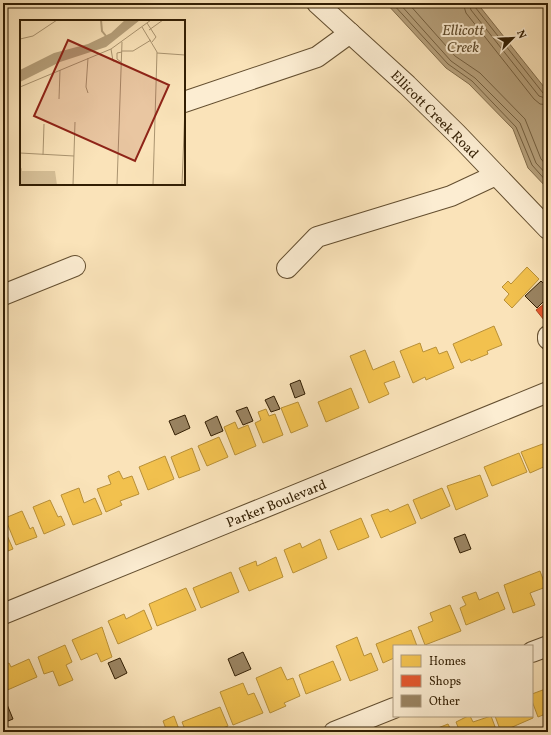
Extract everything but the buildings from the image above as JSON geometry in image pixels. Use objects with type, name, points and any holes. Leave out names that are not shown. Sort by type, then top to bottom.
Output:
[{"type":"street","name":"Ellicott Creek Road","points":[[317,3],[407,85],[548,229]]},
{"type":"street","points":[[185,102],[317,57],[350,33]]},
{"type":"street","points":[[287,268],[317,237],[451,196],[496,175]]},
{"type":"street","points":[[3,295],[75,266]]},
{"type":"street","name":"Parker Boulevard","points":[[3,614],[548,392]]},
{"type":"street","points":[[533,652],[548,646]]},
{"type":"street","points":[[334,732],[393,708]]},
{"type":"water","name":"Ellicott Creek","points":[[386,3],[477,3],[548,92],[548,189],[528,168],[513,129],[469,84],[446,68]]}]
